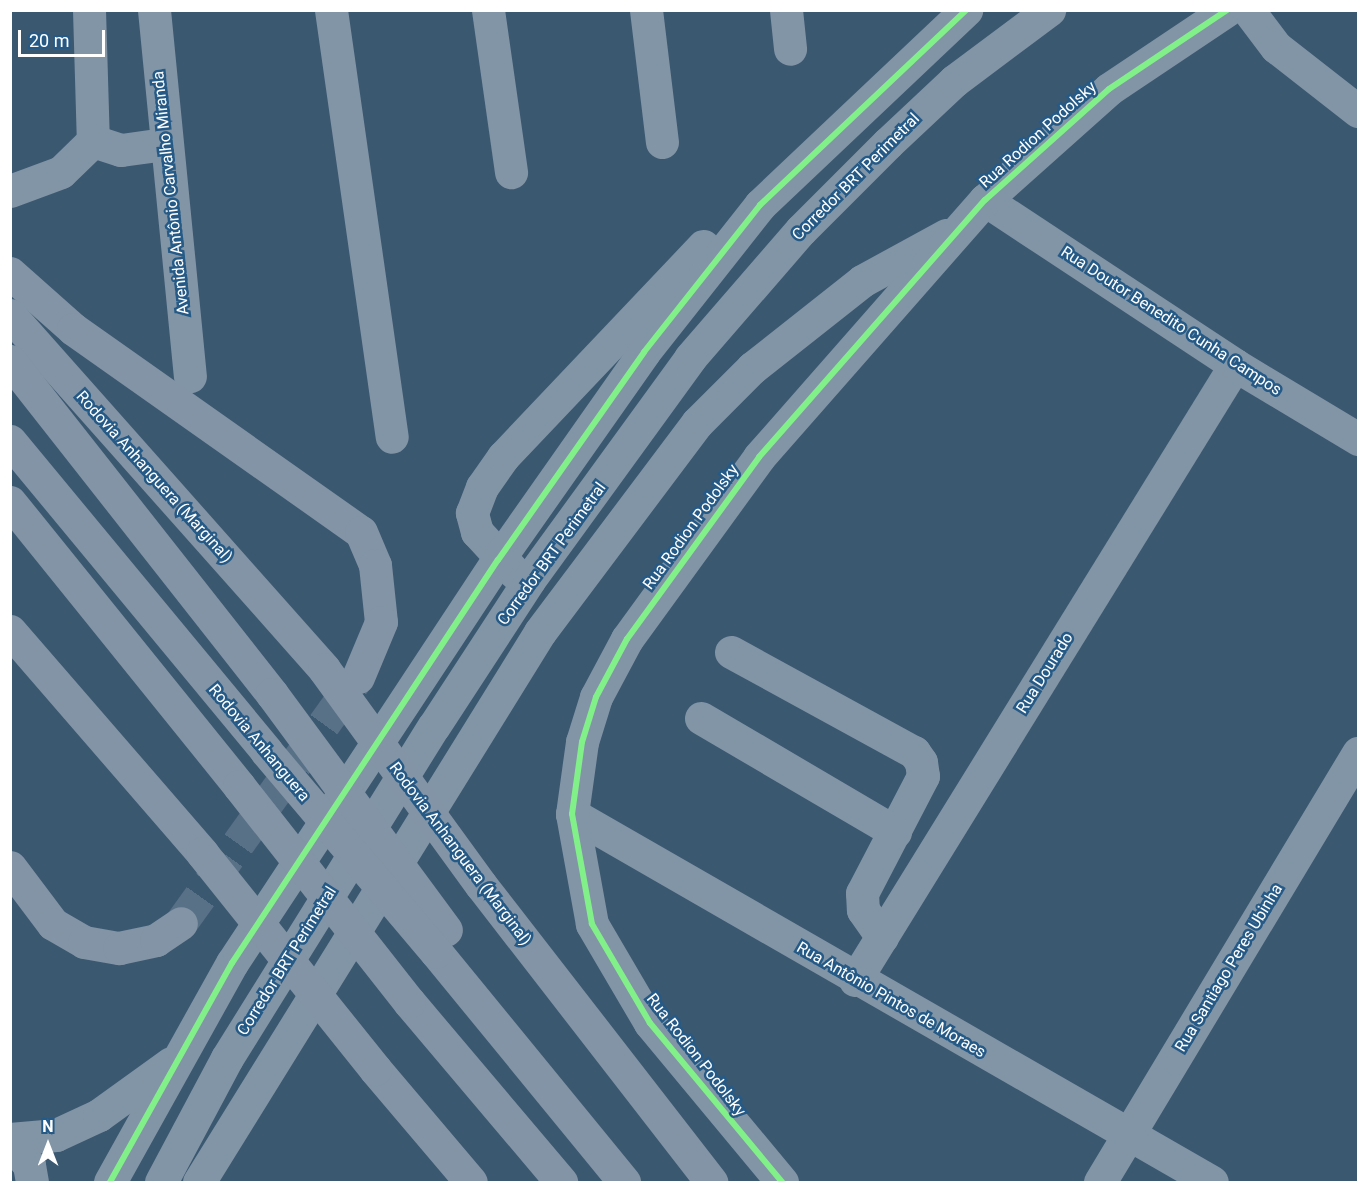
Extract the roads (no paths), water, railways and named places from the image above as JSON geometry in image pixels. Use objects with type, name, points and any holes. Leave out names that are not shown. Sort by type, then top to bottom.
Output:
[{"type":"highway","points":[[10,273],[74,329],[361,532],[375,565],[381,622],[358,677]]},
{"type":"highway","name":"Rodovia Anhanguera (Marginal)","points":[[10,315],[324,669],[481,885],[711,1182]]},
{"type":"highway","points":[[10,361],[272,693],[441,941]]},
{"type":"highway","name":"Rodovia Anhanguera","points":[[10,441],[266,751],[441,941],[624,1182]]},
{"type":"highway","points":[[10,502],[410,1002],[561,1182]]},
{"type":"highway","points":[[10,632],[202,853],[375,1069],[471,1182]]},
{"type":"highway","points":[[10,867],[53,924],[84,942],[119,948],[156,940],[182,923]]},
{"type":"street","points":[[10,191],[61,172],[93,141],[89,10]]},
{"type":"street","name":"Avenida Antônio Carvalho Miranda","points":[[154,10],[164,144],[190,376]]},
{"type":"street","points":[[331,10],[392,437]]},
{"type":"street","points":[[488,10],[511,172]]},
{"type":"street","points":[[646,10],[662,142]]},
{"type":"street","points":[[786,10],[790,49]]},
{"type":"street","points":[[110,1182],[232,963],[498,560],[644,352],[760,205],[966,10]]},
{"type":"street","points":[[931,44],[982,10]]},
{"type":"street","name":"Corredor BRT Perimetral","points":[[162,1182],[227,1058],[530,580],[690,358],[801,230],[954,81],[1049,10]]},
{"type":"street","name":"Rua Rodion Podolsky","points":[[782,1182],[632,995],[592,924],[572,814],[582,742],[596,697],[627,639],[759,457],[975,212],[1109,89],[1227,10]]},
{"type":"street","points":[[1248,10],[1276,47],[1359,111]]},
{"type":"street","points":[[93,141],[121,150],[164,144]]},
{"type":"street","points":[[586,573],[562,580],[530,580],[498,560],[477,532],[472,513],[503,458],[711,238],[760,205]]},
{"type":"street","points":[[199,1182],[540,632],[697,423],[752,368],[862,281],[975,212]]},
{"type":"street","name":"Rua Doutor Benedito Cunha Campos","points":[[975,212],[1359,440]]},
{"type":"street","name":"Rua Dourado","points":[[855,980],[1235,365]]},
{"type":"street","points":[[731,652],[918,757],[923,776],[861,900],[882,937]]},
{"type":"street","points":[[701,718],[895,832]]},
{"type":"street","name":"Rua Santiago Peres Ubinha","points":[[1100,1182],[1359,753]]},
{"type":"street","name":"Rua Antônio Pintos de Moraes","points":[[572,814],[855,980],[1212,1182]]},
{"type":"street","points":[[10,1140],[56,1135],[99,1114],[179,1057]]},
{"type":"street","points":[[10,1140],[29,1165],[32,1182]]},
{"type":"tunnel","points":[[181,923],[358,677]]}]
